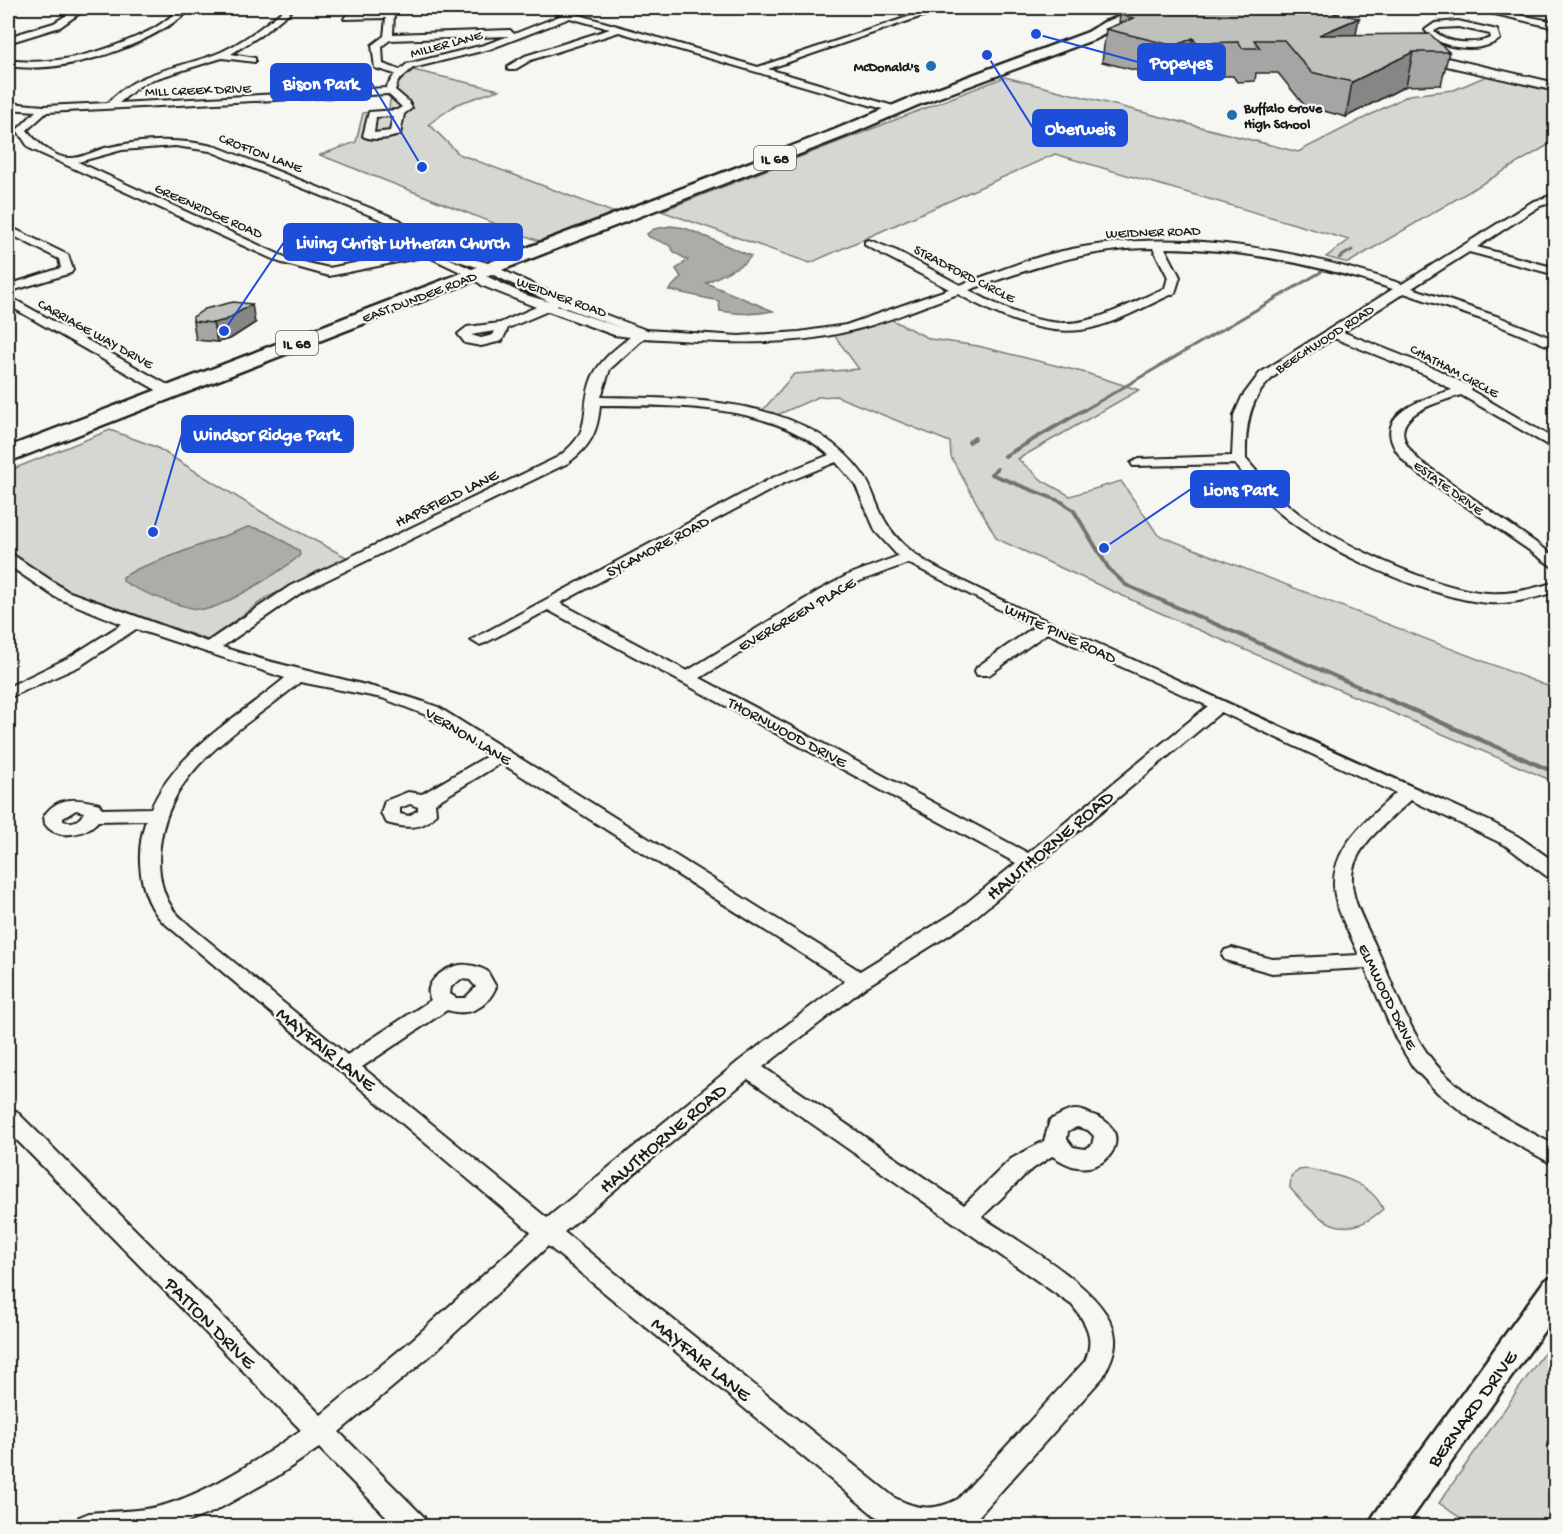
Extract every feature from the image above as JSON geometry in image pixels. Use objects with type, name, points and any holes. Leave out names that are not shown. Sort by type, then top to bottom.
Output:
[{"type":"main road","name":"EAST DUNDEE ROAD","points":[[8,455],[892,113],[916,109],[971,87],[975,84],[973,81],[1093,35],[1118,31],[1162,9]]},
{"type":"main road","points":[[1400,49],[1424,52],[1556,85],[1400,49]]},
{"type":"street","points":[[8,40],[57,25],[83,8]]},
{"type":"street","points":[[8,63],[23,67],[48,65],[97,52],[156,31],[189,8]]},
{"type":"street","points":[[112,105],[121,92],[144,79],[222,55],[251,39],[291,8]]},
{"type":"street","points":[[546,8],[760,69],[858,99],[892,113]]},
{"type":"street","name":"MILLER LANE","points":[[390,91],[394,80],[410,66],[488,47],[586,8]]},
{"type":"street","points":[[760,69],[942,8]]},
{"type":"street","points":[[1472,8],[1556,25]]},
{"type":"street","points":[[347,17],[391,15],[388,37]]},
{"type":"street","points":[[1424,52],[1448,41],[1485,43],[1497,36],[1480,27],[1458,24],[1438,25],[1429,30],[1435,37],[1448,41]]},
{"type":"street","points":[[511,68],[528,58],[620,28]]},
{"type":"street","points":[[401,74],[378,66],[377,45],[388,37],[521,32]]},
{"type":"street","points":[[222,55],[252,60]]},
{"type":"street","points":[[390,91],[405,103],[407,108],[399,113]]},
{"type":"street","name":"MILL CREEK DRIVE","points":[[8,105],[44,109],[312,97],[390,91]]},
{"type":"street","name":"GREENRIDGE ROAD","points":[[44,109],[22,130],[33,146],[283,260],[329,272],[429,252]]},
{"type":"street","name":"CROFTON LANE","points":[[68,162],[124,146],[147,142],[184,141],[213,149],[396,222],[435,257],[483,271]]},
{"type":"street","name":"BEECHWOOD ROAD","points":[[1239,460],[1238,422],[1247,397],[1265,376],[1536,204],[1556,197]]},
{"type":"street","points":[[8,229],[63,257],[67,270],[8,289]]},
{"type":"street","name":"STRADFORD CIRCLE","points":[[869,243],[914,263],[960,290],[1035,323],[1055,327],[1082,326],[1170,290],[1174,277],[1157,244]]},
{"type":"street","name":"WEIDNER ROAD","points":[[483,271],[486,283],[546,308],[618,332],[739,340],[799,336],[854,326],[1049,258],[1096,248],[1199,244],[1268,252],[1331,266],[1495,319],[1556,345]]},
{"type":"street","points":[[1468,248],[1556,272]]},
{"type":"street","name":"WEIDNER ROAD","points":[[483,271],[642,333]]},
{"type":"street","name":"CARRIAGE WAY DRIVE","points":[[8,300],[170,392]]},
{"type":"street","points":[[503,326],[561,302]]},
{"type":"street","name":"HAPSFIELD LANE","points":[[210,648],[296,589],[563,460],[585,442],[601,374],[642,333]]},
{"type":"street","name":"CHATHAM CIRCLE","points":[[1334,333],[1385,351],[1466,390],[1556,446]]},
{"type":"street","name":"ESTATE DRIVE","points":[[1466,390],[1416,406],[1401,417],[1395,431],[1399,448],[1416,465],[1556,564]]},
{"type":"street","name":"WHITE PINE ROAD","points":[[596,401],[649,402],[750,412],[796,429],[838,456],[858,477],[884,533],[908,558],[1046,626],[1512,841],[1556,873]]},
{"type":"street","name":"SYCAMORE ROAD","points":[[479,640],[777,481],[838,456]]},
{"type":"street","points":[[1138,463],[1239,460],[1292,516],[1323,534],[1413,577],[1462,595],[1515,598],[1556,587]]},
{"type":"street","name":"VERNON LANE","points":[[8,558],[61,594],[134,623],[297,676],[386,694],[432,711],[860,981]]},
{"type":"street","name":"EVERGREEN PLACE","points":[[689,678],[826,593],[854,578],[908,558]]},
{"type":"street","name":"THORNWOOD DRIVE","points":[[548,603],[1027,861]]},
{"type":"street","points":[[8,693],[74,662],[134,623]]},
{"type":"street","points":[[983,671],[1046,626]]},
{"type":"street","name":"MAYFAIR LANE","points":[[297,676],[196,756],[179,775],[157,814],[150,839],[148,863],[162,909],[183,931],[348,1065],[547,1232],[885,1507],[909,1520],[929,1523],[950,1518],[968,1508],[1095,1369],[1104,1351],[1099,1325],[1081,1298],[747,1067]]},
{"type":"street","name":"HAWTHORNE ROAD","points":[[89,1527],[166,1518],[203,1503],[267,1468],[320,1432],[422,1347],[547,1232],[747,1067],[860,981],[961,918],[1027,861],[1220,705]]},
{"type":"street","points":[[424,801],[503,754]]},
{"type":"street","name":"ELMWOOD DRIVE","points":[[1408,792],[1358,843],[1343,871],[1347,904],[1404,1034],[1421,1061],[1446,1088],[1481,1114],[1556,1157]]},
{"type":"street","points":[[93,815],[157,814]]},
{"type":"street","points":[[1232,955],[1272,966],[1372,961]]},
{"type":"street","points":[[348,1065],[444,1002]]},
{"type":"street","name":"PATTON DRIVE","points":[[8,1117],[414,1527]]},
{"type":"street","points":[[967,1217],[1029,1157],[1041,1149],[1057,1145]]},
{"type":"street","name":"BERNARD DRIVE","points":[[1386,1527],[1556,1289]]},
{"type":"shaded area","points":[[413,70],[499,90],[457,104],[429,124],[459,154],[615,213],[539,241],[320,155],[356,142],[363,113],[389,110],[396,87]]},
{"type":"shaded area","name":"Buffalo Grove High School","points":[[1489,75],[1555,89],[1555,141],[1348,263],[1326,257],[1349,240],[1055,154],[810,263],[661,211],[1005,77],[1298,152],[1409,95],[1454,90]]},
{"type":"shaded area","points":[[671,226],[685,228],[751,256],[745,263],[706,283],[773,311],[746,314],[720,311],[719,301],[669,290],[681,277],[676,269],[688,260],[675,253],[669,245],[647,234],[654,229]]},
{"type":"shaded area","points":[[890,319],[930,339],[978,346],[1086,373],[1139,390],[1018,459],[1043,481],[1070,496],[1121,481],[1158,535],[1555,689],[1555,782],[1187,625],[997,539],[951,457],[950,442],[836,396],[818,397],[775,416],[763,410],[794,374],[859,369],[834,335]]},
{"type":"shaded area","points":[[110,430],[156,447],[265,514],[348,558],[266,598],[208,640],[69,591],[8,550],[8,471]]},
{"type":"shaded area","points":[[248,527],[275,536],[299,551],[300,555],[282,569],[228,601],[207,609],[199,609],[152,595],[123,581],[123,577],[137,569]]},
{"type":"shaded area","points":[[1307,1169],[1340,1176],[1361,1185],[1377,1199],[1383,1209],[1369,1220],[1356,1225],[1344,1227],[1332,1224],[1311,1210],[1290,1188],[1291,1176],[1299,1170]]},
{"type":"shaded area","points":[[1555,1337],[1555,1526],[1472,1526],[1439,1503]]},
{"type":"building","points":[[1139,8],[1319,8],[1359,18],[1319,35],[1430,34],[1449,52],[1413,52],[1352,82],[1311,72],[1284,40],[1254,40],[1260,48],[1242,48],[1238,42],[1196,43],[1193,38],[1175,46],[1106,29],[1134,18],[1120,15]]},
{"type":"building","points":[[233,302],[252,304],[226,320],[213,323],[193,321],[193,317],[205,309]]},
{"type":"waterway","points":[[1339,258],[1352,250]]},
{"type":"waterway","points":[[1081,412],[1321,272]]},
{"type":"waterway","points":[[1005,456],[1084,410]]},
{"type":"waterway","points":[[969,442],[975,438]]},
{"type":"waterway","points":[[997,469],[991,474],[1062,502],[1074,511],[1109,569],[1126,585],[1394,702]]},
{"type":"waterway","points":[[1390,700],[1556,773]]},
{"type":"place","name":"Popeyes","points":[[1036,34]]},
{"type":"place","name":"Oberweis","points":[[987,55]]},
{"type":"place","name":"McDonald's","points":[[931,66]]},
{"type":"place","name":"Buffalo Grove High School","points":[[1232,115]]},
{"type":"place","name":"Bison Park","points":[[422,167]]},
{"type":"place","name":"Living Christ Lutheran Church","points":[[224,331]]},
{"type":"place","name":"Windsor Ridge Park","points":[[153,532]]},
{"type":"place","name":"Lions Park","points":[[1104,548]]}]
